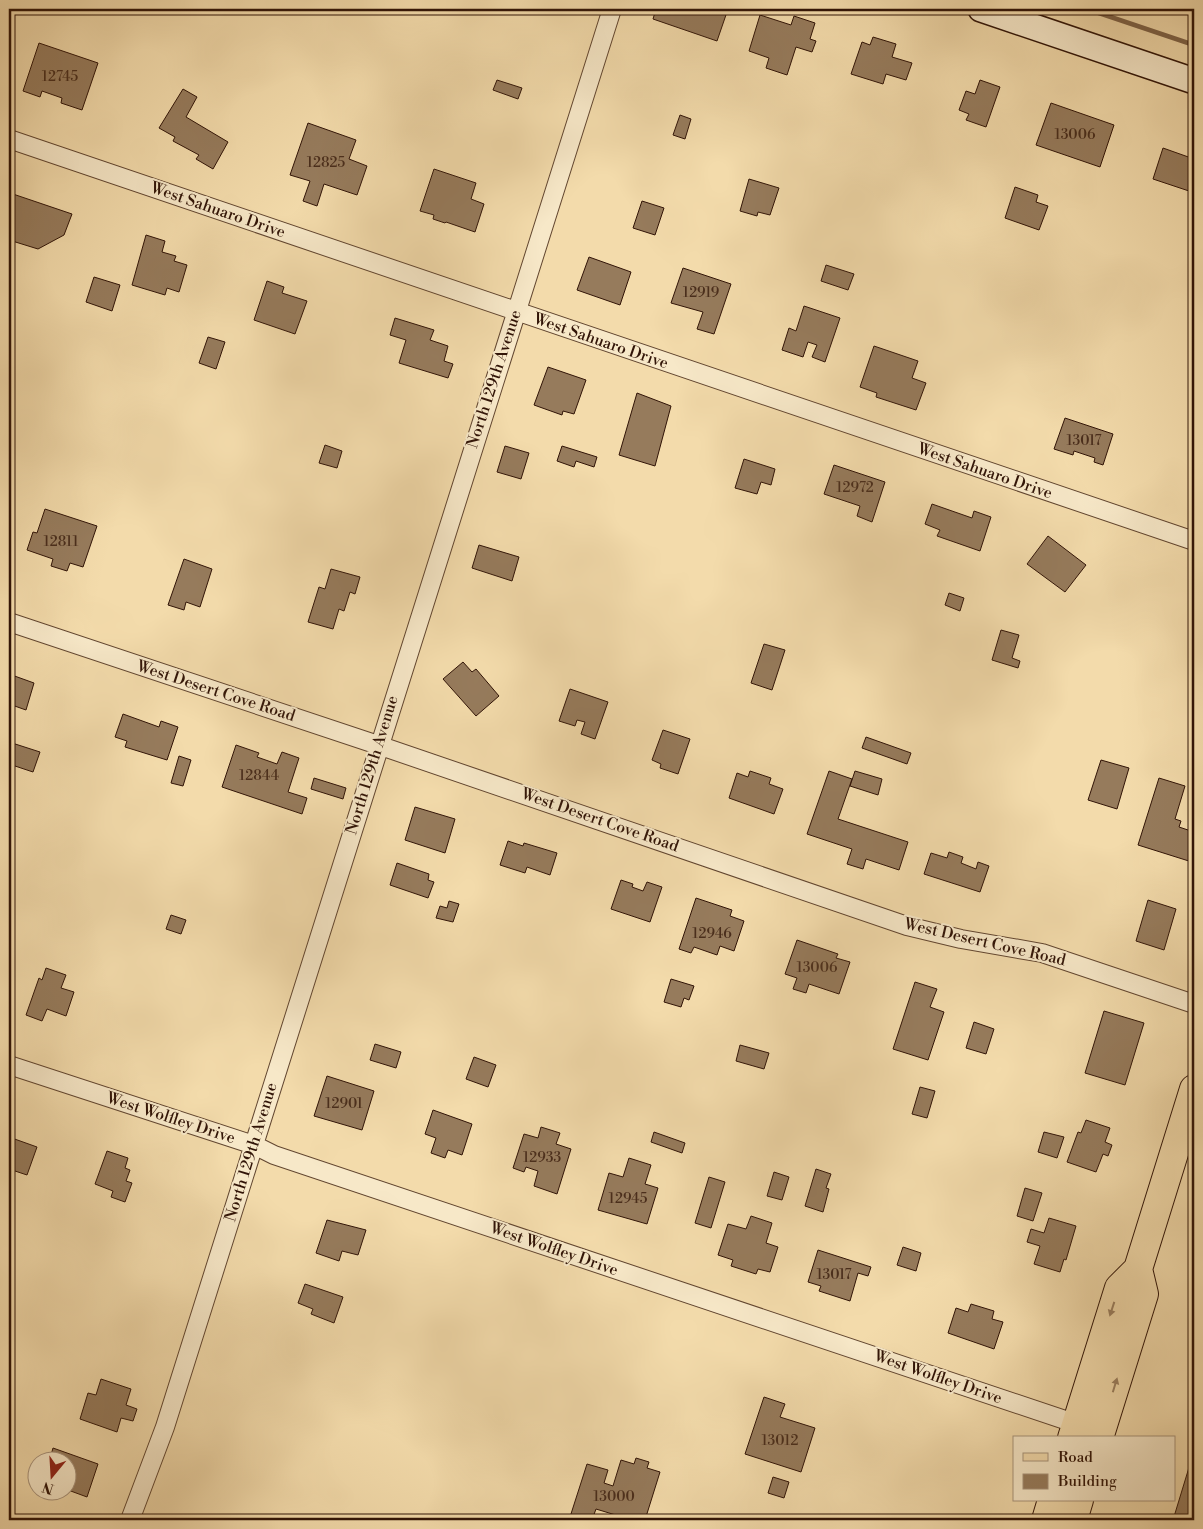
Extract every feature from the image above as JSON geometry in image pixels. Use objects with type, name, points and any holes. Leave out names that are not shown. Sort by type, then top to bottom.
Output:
[{"type":"main road","points":[[981,9],[1194,81]]},
{"type":"main road","points":[[1087,1433],[1144,1294],[1138,1269],[1194,1089]]},
{"type":"main road","points":[[1046,1520],[1051,1502]]},
{"type":"main road","points":[[1073,1520],[1078,1502]]},
{"type":"street","name":"North 129th Avenue","points":[[130,1520],[164,1427],[612,9]]},
{"type":"street","name":"West Sahuaro Drive","points":[[9,139],[1194,541]]},
{"type":"street","name":"West Desert Cove Road","points":[[9,622],[378,745],[907,926],[961,939],[1042,953],[1194,1004]]},
{"type":"street","name":"West Wolfley Drive","points":[[9,1065],[254,1144],[274,1155],[1087,1433]]},
{"type":"building","points":[[656,9],[728,9],[717,41],[653,19]]},
{"type":"building","points":[[760,15],[791,25],[794,16],[815,23],[810,39],[816,41],[812,52],[796,47],[787,75],[766,68],[769,58],[749,51]]},
{"type":"building","points":[[873,37],[896,44],[892,57],[912,63],[906,80],[886,74],[883,84],[851,74],[862,42],[870,45]]},
{"type":"building","points":[[39,43],[98,63],[82,110],[61,103],[62,98],[42,91],[40,97],[23,91]]},
{"type":"building","points":[[497,80],[522,88],[518,99],[493,90]]},
{"type":"building","points":[[980,80],[1000,87],[986,127],[966,120],[969,114],[959,110],[966,91],[975,94]]},
{"type":"building","points":[[183,89],[197,97],[186,117],[228,142],[213,169],[196,159],[199,155],[173,141],[175,137],[159,128]]},
{"type":"building","points":[[1051,103],[1114,125],[1100,167],[1036,145]]},
{"type":"building","points":[[680,115],[691,119],[685,139],[673,135]]},
{"type":"building","points":[[308,123],[356,140],[349,159],[367,166],[357,195],[324,184],[317,206],[303,201],[310,181],[290,175]]},
{"type":"building","points":[[1163,148],[1194,159],[1194,184],[1192,192],[1153,179]]},
{"type":"building","points":[[434,169],[476,183],[471,199],[484,204],[475,232],[433,219],[434,215],[420,211]]},
{"type":"building","points":[[749,179],[779,188],[770,215],[758,212],[757,216],[740,211]]},
{"type":"building","points":[[1015,187],[1038,195],[1036,202],[1048,206],[1039,230],[1005,218]]},
{"type":"building","points":[[10,193],[72,214],[64,235],[38,249],[9,240]]},
{"type":"building","points":[[642,201],[664,208],[655,235],[633,228]]},
{"type":"building","points":[[146,235],[165,241],[162,252],[176,256],[174,261],[187,265],[179,292],[167,288],[165,295],[132,285]]},
{"type":"building","points":[[589,257],[631,272],[620,305],[577,290]]},
{"type":"building","points":[[826,265],[854,274],[848,290],[821,281]]},
{"type":"building","points":[[683,268],[731,284],[714,334],[697,329],[703,312],[671,303]]},
{"type":"building","points":[[94,277],[120,285],[112,311],[86,302]]},
{"type":"building","points":[[267,281],[284,287],[282,293],[307,301],[295,334],[254,320]]},
{"type":"building","points":[[804,306],[840,318],[825,362],[812,357],[817,345],[808,342],[803,357],[782,350],[789,328],[796,331]]},
{"type":"building","points":[[395,318],[434,330],[430,340],[448,346],[444,361],[453,364],[448,378],[399,363],[406,340],[390,335]]},
{"type":"building","points":[[208,337],[225,342],[216,369],[199,363]]},
{"type":"building","points":[[874,346],[918,361],[912,378],[926,383],[916,410],[876,397],[877,393],[860,387]]},
{"type":"building","points":[[548,367],[586,380],[574,414],[563,411],[562,415],[534,405]]},
{"type":"building","points":[[637,393],[671,406],[655,466],[619,455]]},
{"type":"building","points":[[1065,418],[1113,434],[1103,465],[1094,462],[1095,458],[1074,451],[1073,455],[1054,449]]},
{"type":"building","points":[[325,445],[342,451],[337,468],[319,463]]},
{"type":"building","points":[[505,446],[529,453],[521,479],[497,472]]},
{"type":"building","points":[[562,446],[597,457],[594,467],[576,461],[574,467],[557,461]]},
{"type":"building","points":[[744,459],[775,469],[771,485],[761,482],[757,494],[735,488]]},
{"type":"building","points":[[834,465],[885,482],[872,522],[857,516],[860,506],[824,494]]},
{"type":"building","points":[[932,504],[972,518],[974,511],[991,517],[980,551],[937,536],[940,530],[925,524]]},
{"type":"building","points":[[45,509],[97,526],[83,567],[70,563],[67,571],[51,566],[53,559],[27,550],[33,532],[37,533]]},
{"type":"building","points":[[1048,536],[1086,565],[1065,592],[1027,564]]},
{"type":"building","points":[[479,545],[519,557],[512,581],[472,568]]},
{"type":"building","points":[[184,559],[212,569],[200,607],[186,602],[184,610],[168,605]]},
{"type":"building","points":[[331,569],[360,577],[355,594],[350,592],[344,611],[339,609],[333,629],[308,622],[319,587],[325,589]]},
{"type":"building","points":[[949,593],[964,598],[960,611],[945,605]]},
{"type":"building","points":[[1001,630],[1019,635],[1012,658],[1020,661],[1018,668],[992,660]]},
{"type":"building","points":[[764,644],[785,650],[772,690],[751,683]]},
{"type":"building","points":[[463,662],[472,672],[476,669],[499,696],[476,716],[443,679]]},
{"type":"building","points":[[9,674],[34,683],[26,710],[9,704]]},
{"type":"building","points":[[570,689],[608,702],[595,739],[581,734],[585,722],[577,720],[575,726],[559,721]]},
{"type":"building","points":[[123,714],[159,727],[161,721],[178,727],[167,760],[125,747],[127,741],[115,737]]},
{"type":"building","points":[[663,730],[690,739],[678,774],[660,768],[661,764],[652,760]]},
{"type":"building","points":[[866,737],[911,753],[907,764],[862,748]]},
{"type":"building","points":[[9,742],[40,752],[33,772],[9,764]]},
{"type":"building","points":[[236,745],[259,753],[257,757],[277,764],[282,752],[299,758],[288,792],[307,798],[302,814],[222,787]]},
{"type":"building","points":[[179,756],[191,760],[183,786],[171,783]]},
{"type":"building","points":[[1101,760],[1129,768],[1117,809],[1088,800]]},
{"type":"building","points":[[750,771],[771,778],[769,784],[783,789],[774,814],[729,798],[737,773],[748,777]]},
{"type":"building","points":[[829,771],[852,779],[838,819],[908,842],[899,870],[866,859],[863,869],[847,864],[852,849],[807,834]]},
{"type":"building","points":[[855,771],[882,779],[878,795],[850,786]]},
{"type":"building","points":[[314,778],[346,788],[343,799],[311,789]]},
{"type":"building","points":[[1159,778],[1185,786],[1175,819],[1181,821],[1179,827],[1194,832],[1192,862],[1138,845]]},
{"type":"building","points":[[415,807],[455,819],[445,853],[405,840]]},
{"type":"building","points":[[508,841],[523,846],[524,843],[557,853],[550,875],[527,867],[525,873],[500,865]]},
{"type":"building","points":[[949,852],[963,857],[961,863],[976,869],[978,862],[989,866],[980,892],[924,874],[931,853],[947,858]]},
{"type":"building","points":[[397,863],[429,874],[428,880],[434,882],[428,898],[390,885]]},
{"type":"building","points":[[621,880],[633,884],[632,887],[643,891],[647,882],[662,887],[650,922],[611,909]]},
{"type":"building","points":[[696,898],[732,910],[730,916],[744,921],[734,951],[720,946],[717,955],[694,947],[691,953],[679,949]]},
{"type":"building","points":[[1148,900],[1176,909],[1164,950],[1136,941]]},
{"type":"building","points":[[449,901],[459,904],[453,922],[436,918],[440,906],[447,908]]},
{"type":"building","points":[[171,915],[186,920],[181,934],[166,929]]},
{"type":"building","points":[[797,940],[838,954],[836,958],[850,962],[839,994],[809,984],[806,993],[793,989],[797,978],[785,974]]},
{"type":"building","points":[[46,968],[66,975],[61,988],[74,992],[66,1016],[47,1009],[42,1021],[26,1015],[39,978],[42,980]]},
{"type":"building","points":[[671,979],[694,986],[689,1000],[684,998],[681,1007],[664,1002]]},
{"type":"building","points":[[915,982],[937,989],[930,1007],[944,1012],[928,1060],[893,1049]]},
{"type":"building","points":[[1104,1011],[1144,1023],[1125,1085],[1085,1073]]},
{"type":"building","points":[[974,1022],[994,1029],[986,1054],[966,1048]]},
{"type":"building","points":[[375,1044],[401,1052],[396,1068],[370,1060]]},
{"type":"building","points":[[740,1045],[769,1053],[764,1069],[736,1061]]},
{"type":"building","points":[[474,1057],[496,1065],[488,1087],[466,1079]]},
{"type":"building","points":[[327,1076],[374,1091],[362,1130],[314,1116]]},
{"type":"building","points":[[920,1087],[935,1091],[927,1118],[912,1114]]},
{"type":"building","points":[[433,1110],[472,1124],[462,1155],[448,1150],[445,1158],[431,1153],[436,1138],[425,1134]]},
{"type":"building","points":[[1086,1120],[1110,1128],[1105,1142],[1112,1145],[1108,1156],[1103,1154],[1096,1172],[1067,1162],[1078,1132],[1081,1133]]},
{"type":"building","points":[[541,1127],[560,1133],[556,1144],[571,1149],[557,1194],[534,1186],[538,1171],[526,1167],[524,1172],[513,1168],[524,1134],[538,1138]]},
{"type":"building","points":[[654,1132],[685,1143],[682,1153],[651,1142]]},
{"type":"building","points":[[1044,1132],[1064,1137],[1057,1158],[1038,1152]]},
{"type":"building","points":[[9,1137],[37,1147],[27,1175],[9,1169]]},
{"type":"building","points":[[107,1151],[128,1158],[125,1168],[130,1170],[126,1181],[132,1183],[125,1202],[111,1197],[113,1191],[95,1184]]},
{"type":"building","points":[[629,1158],[651,1165],[645,1184],[658,1188],[647,1224],[598,1210],[609,1173],[623,1177]]},
{"type":"building","points":[[816,1169],[831,1174],[826,1188],[829,1189],[823,1212],[805,1206]]},
{"type":"building","points":[[774,1172],[789,1177],[782,1200],[767,1196]]},
{"type":"building","points":[[709,1177],[725,1182],[711,1228],[695,1223]]},
{"type":"building","points":[[1025,1188],[1042,1193],[1033,1221],[1017,1216]]},
{"type":"building","points":[[751,1216],[772,1223],[766,1243],[778,1247],[770,1272],[758,1269],[756,1274],[731,1266],[733,1260],[718,1255],[728,1224],[746,1229]]},
{"type":"building","points":[[1049,1218],[1076,1226],[1066,1260],[1064,1259],[1060,1272],[1034,1264],[1040,1246],[1027,1242],[1031,1229],[1044,1233]]},
{"type":"building","points":[[327,1220],[366,1230],[358,1255],[342,1251],[339,1261],[316,1253]]},
{"type":"building","points":[[903,1247],[921,1253],[916,1271],[897,1265]]},
{"type":"building","points":[[818,1250],[871,1267],[868,1276],[858,1273],[850,1301],[819,1291],[821,1286],[808,1282]]},
{"type":"building","points":[[305,1284],[343,1297],[334,1323],[311,1314],[313,1309],[298,1303]]},
{"type":"building","points":[[971,1304],[994,1311],[992,1319],[1003,1322],[994,1349],[948,1333],[956,1308],[968,1312]]},
{"type":"building","points":[[101,1379],[131,1389],[126,1405],[137,1409],[133,1421],[121,1418],[117,1432],[80,1419],[88,1393],[96,1395]]},
{"type":"building","points":[[764,1397],[785,1404],[780,1417],[815,1428],[801,1472],[745,1454]]},
{"type":"building","points":[[53,1448],[64,1452],[52,1452]]},
{"type":"building","points":[[1194,1451],[1194,1520],[1173,1520]]},
{"type":"building","points":[[78,1457],[98,1464],[87,1497],[78,1494]]},
{"type":"building","points":[[636,1458],[649,1462],[647,1468],[660,1472],[645,1520],[632,1520],[596,1509],[592,1520],[580,1520],[570,1517],[587,1464],[608,1470],[604,1483],[613,1486],[621,1460],[634,1464]]},
{"type":"building","points":[[773,1477],[789,1482],[784,1498],[768,1493]]},
{"type":"waterway","points":[[1087,9],[1194,45]]}]
